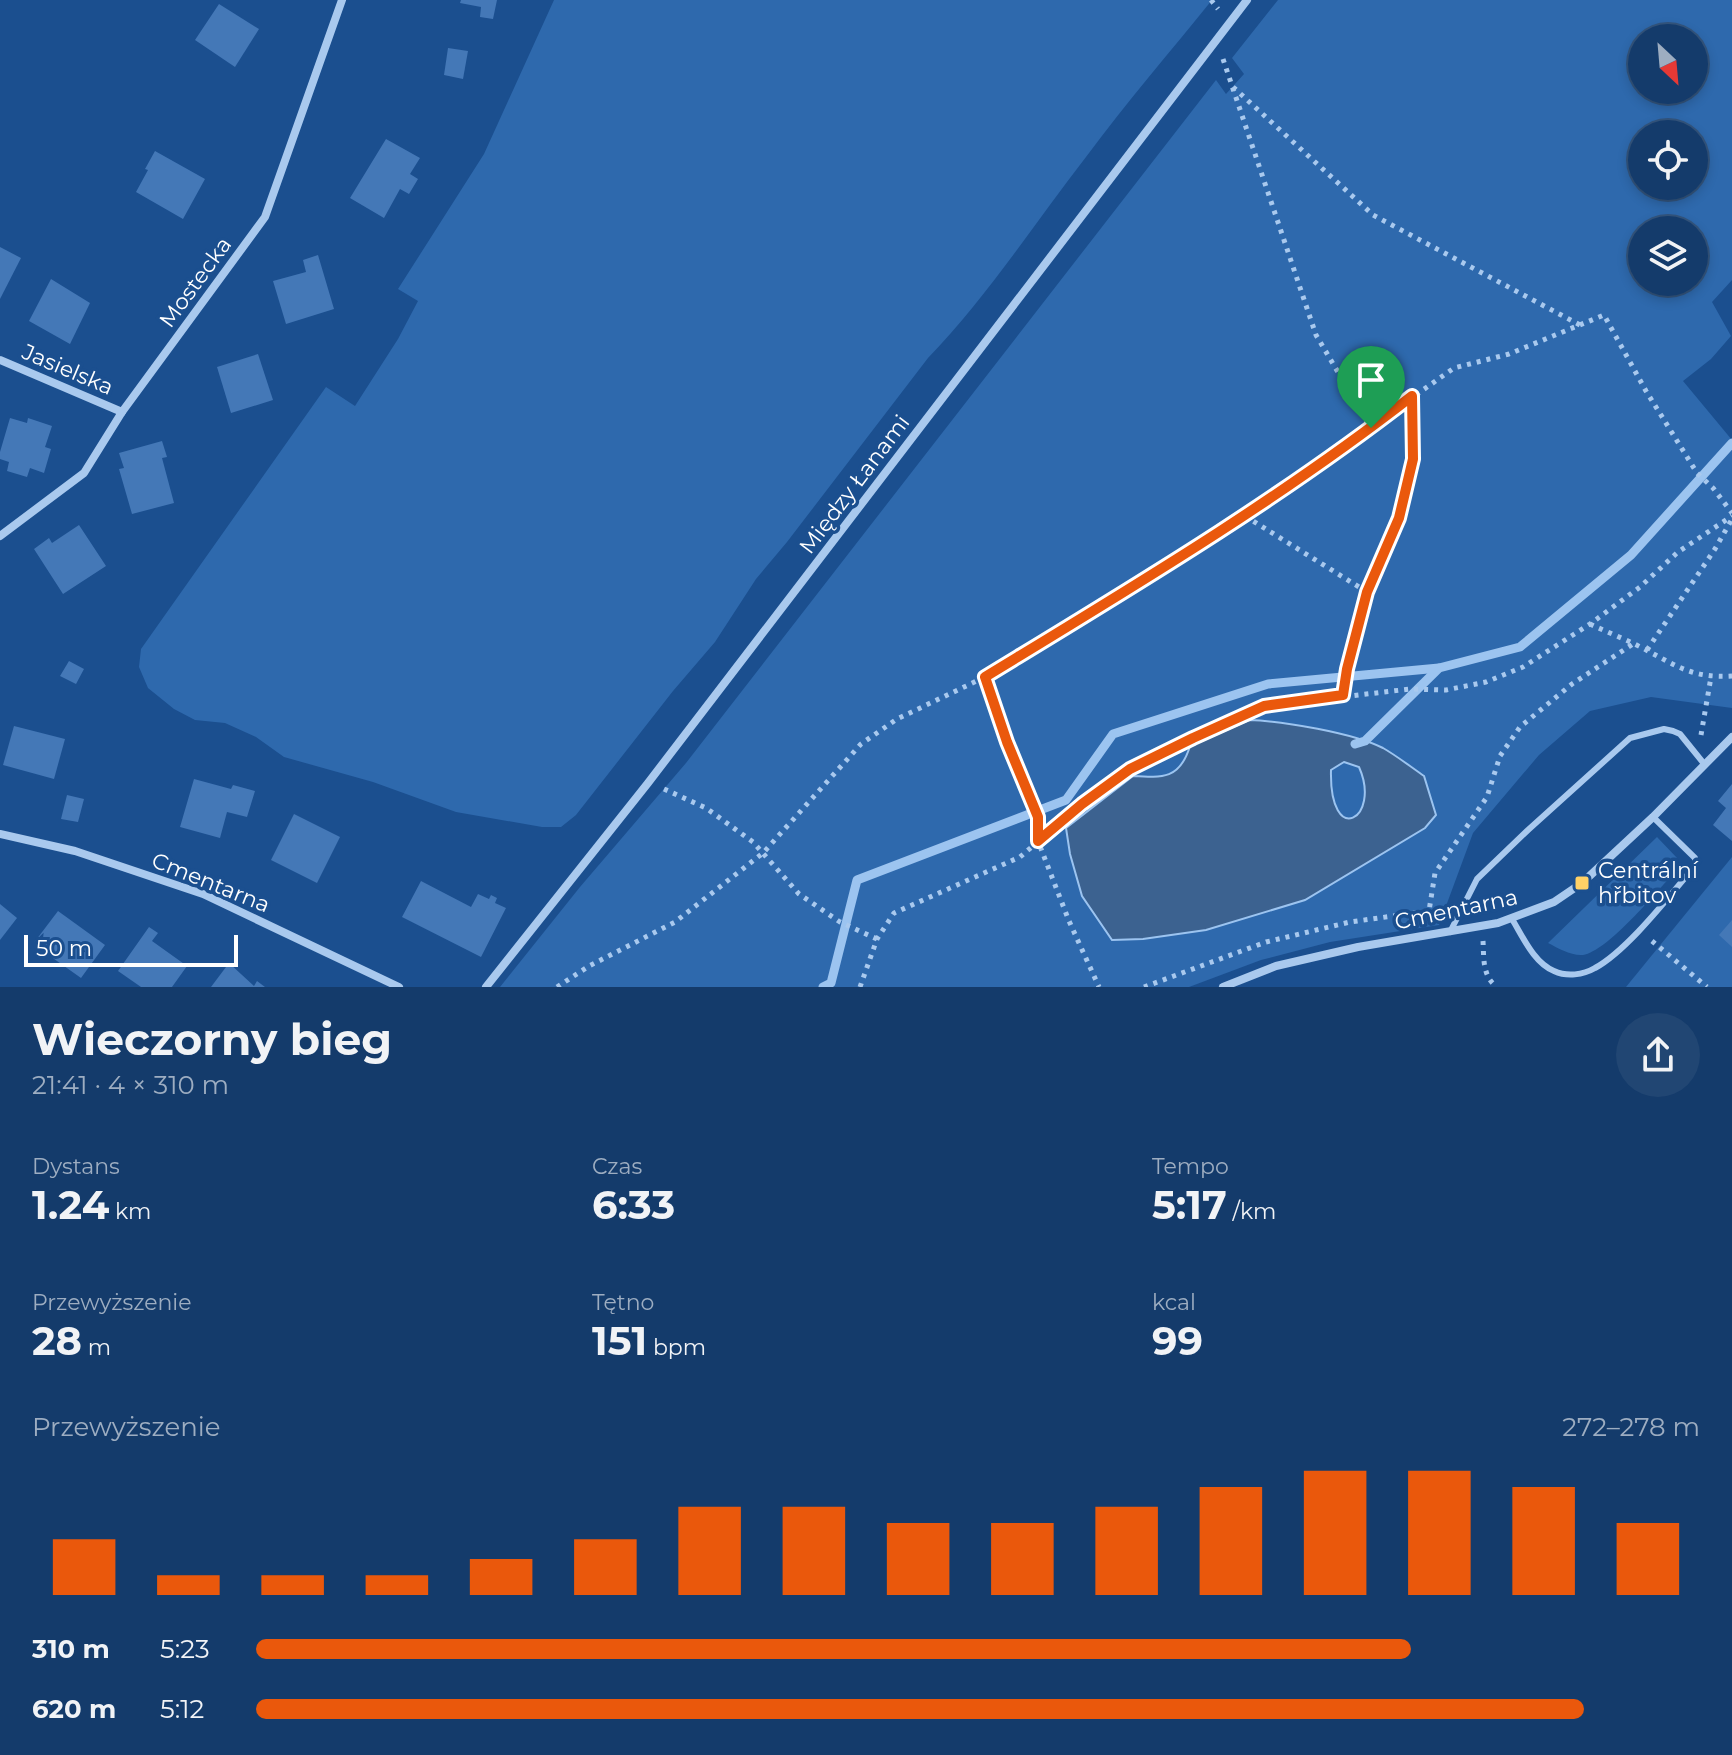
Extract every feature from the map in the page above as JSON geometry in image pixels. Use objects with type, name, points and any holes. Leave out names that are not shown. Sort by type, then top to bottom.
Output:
[{"type":"street","name":"Mostecka","points":[[0,536],[84,473],[122,412],[265,217],[342,0]]},
{"type":"street","name":"Między Łanami","points":[[486,987],[648,783],[1247,0]]},
{"type":"street","name":"Jasielska","points":[[0,360],[122,412]]},
{"type":"street","name":"Cmentarna","points":[[1223,987],[1276,966],[1358,947],[1512,919],[1554,902],[1577,888],[1732,737]]},
{"type":"street","name":"Cmentarna","points":[[0,834],[75,851],[203,894],[399,987]]},
{"type":"lane","points":[[1450,932],[1477,879],[1630,738],[1664,729],[1673,731],[1680,734],[1705,765]]},
{"type":"lane","points":[[1512,919],[1535,956],[1551,971],[1567,975],[1585,973],[1598,967],[1639,930],[1696,862],[1690,852],[1653,817]]},
{"type":"path","points":[[1216,39],[1316,335],[1371,428]]},
{"type":"path","points":[[1233,87],[1373,215],[1580,325]]},
{"type":"path","points":[[557,987],[589,966],[675,922],[763,853],[861,744],[897,719],[985,677],[1171,565],[1454,368],[1509,354],[1604,315],[1697,473],[1713,488],[1732,516]]},
{"type":"path","points":[[1343,695],[1367,592],[1399,518],[1413,459],[1412,396]]},
{"type":"path","points":[[1245,516],[1367,592]]},
{"type":"path","points":[[860,987],[877,939],[894,913],[1020,857],[1082,804],[1130,769],[1264,706],[1410,689],[1446,690],[1486,682],[1523,667],[1590,624],[1640,587],[1678,552],[1732,516]]},
{"type":"path","points":[[1647,650],[1715,549],[1732,516]]},
{"type":"path","points":[[1590,624],[1647,650],[1677,668],[1711,677],[1732,676]]},
{"type":"path","points":[[1144,987],[1266,942],[1350,922],[1429,911],[1435,873],[1487,797],[1500,756],[1520,727],[1572,684],[1633,644]]},
{"type":"path","points":[[985,677],[1007,742],[1038,817],[1038,841],[1099,987]]},
{"type":"path","points":[[1705,765],[1701,735],[1711,677]]},
{"type":"path","points":[[648,783],[706,808],[753,842],[799,894],[840,922],[877,939]]},
{"type":"path","points":[[1639,930],[1707,987]]},
{"type":"path","points":[[1484,968],[1497,987]]},
{"type":"shaded area","points":[[554,0],[1212,0],[1132,97],[990,285],[928,358],[756,579],[715,642],[576,815],[561,827],[542,827],[456,812],[373,782],[284,757],[256,737],[225,723],[195,720],[174,709],[148,688],[139,667],[141,649],[326,387],[355,406],[398,339],[418,301],[398,289],[484,154]]},
{"type":"shaded area","points":[[1278,0],[1732,0],[1732,280],[1712,302],[1731,336],[1711,359],[1683,381],[1732,440],[1732,708],[1651,697],[1590,711],[1539,755],[1473,833],[1439,925],[1330,942],[1261,960],[1189,987],[500,987],[686,763],[1216,80],[1226,94],[1244,74],[1232,58]]},
{"type":"shaded area","points":[[1249,720],[1298,725],[1354,737],[1383,748],[1424,776],[1436,815],[1425,828],[1305,900],[1206,930],[1112,940],[1082,896],[1066,828],[1133,776],[1162,776],[1175,771],[1190,746]],"holes":[[[1344,762],[1359,767],[1364,801],[1360,812],[1353,818],[1345,817],[1338,810],[1333,795],[1331,770]]]},
{"type":"shaded area","points":[[1657,837],[1677,858],[1675,872],[1631,920],[1605,943],[1583,955],[1569,953],[1548,943]]},
{"type":"shaded area","points":[[1732,857],[1732,987],[1626,987]]},
{"type":"building","points":[[461,0],[497,0],[493,19],[480,17],[481,7],[460,3]]},
{"type":"building","points":[[219,4],[259,29],[235,67],[195,40]]},
{"type":"building","points":[[448,48],[468,51],[463,79],[444,75]]},
{"type":"building","points":[[386,139],[420,158],[410,174],[418,179],[409,194],[400,189],[384,218],[350,198]]},
{"type":"building","points":[[155,151],[205,179],[183,219],[136,192]]},
{"type":"building","points":[[0,247],[21,258],[0,299]]},
{"type":"building","points":[[318,255],[334,309],[286,324],[273,281],[306,272],[303,260]]},
{"type":"building","points":[[51,279],[90,303],[70,344],[29,321]]},
{"type":"building","points":[[258,354],[273,400],[231,413],[217,367]]},
{"type":"building","points":[[10,418],[27,423],[28,418],[52,426],[45,447],[51,449],[44,473],[30,468],[27,477],[7,471],[9,462],[0,459],[0,452]]},
{"type":"building","points":[[162,441],[167,457],[162,458],[174,503],[132,514],[119,469],[124,468],[119,453]]},
{"type":"building","points":[[79,525],[106,566],[63,594],[34,549],[49,538],[52,543]]},
{"type":"building","points":[[69,661],[84,669],[76,684],[60,676]]},
{"type":"building","points":[[14,726],[65,739],[54,779],[3,765]]},
{"type":"building","points":[[194,779],[231,789],[233,785],[255,791],[247,817],[227,812],[220,838],[180,827]]},
{"type":"building","points":[[1732,784],[1732,841],[1713,825],[1726,808],[1718,801]]},
{"type":"building","points":[[67,795],[84,799],[78,822],[61,819]]},
{"type":"building","points":[[294,814],[340,837],[317,883],[271,860]]},
{"type":"building","points":[[421,881],[471,907],[478,894],[489,899],[491,895],[497,898],[495,903],[506,908],[481,957],[402,917]]},
{"type":"building","points":[[0,904],[17,918],[0,940]]},
{"type":"building","points":[[58,911],[105,945],[81,978],[33,944]]},
{"type":"building","points":[[1732,920],[1732,947],[1719,935]]},
{"type":"building","points":[[149,927],[158,933],[152,941],[187,966],[172,987],[141,987],[118,971]]},
{"type":"building","points":[[229,963],[254,986],[257,981],[265,987],[211,987]]},
{"type":"waterway","points":[[1355,744],[1365,741],[1439,668],[1520,647],[1631,555],[1732,443]]},
{"type":"waterway","points":[[823,987],[831,983],[857,880],[1066,800],[1113,734],[1268,684],[1439,668]]},
{"type":"place","name":"Centrální hřbitov","points":[[1582,883]]},
{"type":"route","points":[[1412,396],[1413,459],[1399,518],[1367,592],[1343,695],[1264,706],[1193,738],[1130,769],[1038,841],[1038,817],[1007,742],[985,677],[1171,565],[1371,428],[1412,396]]}]
